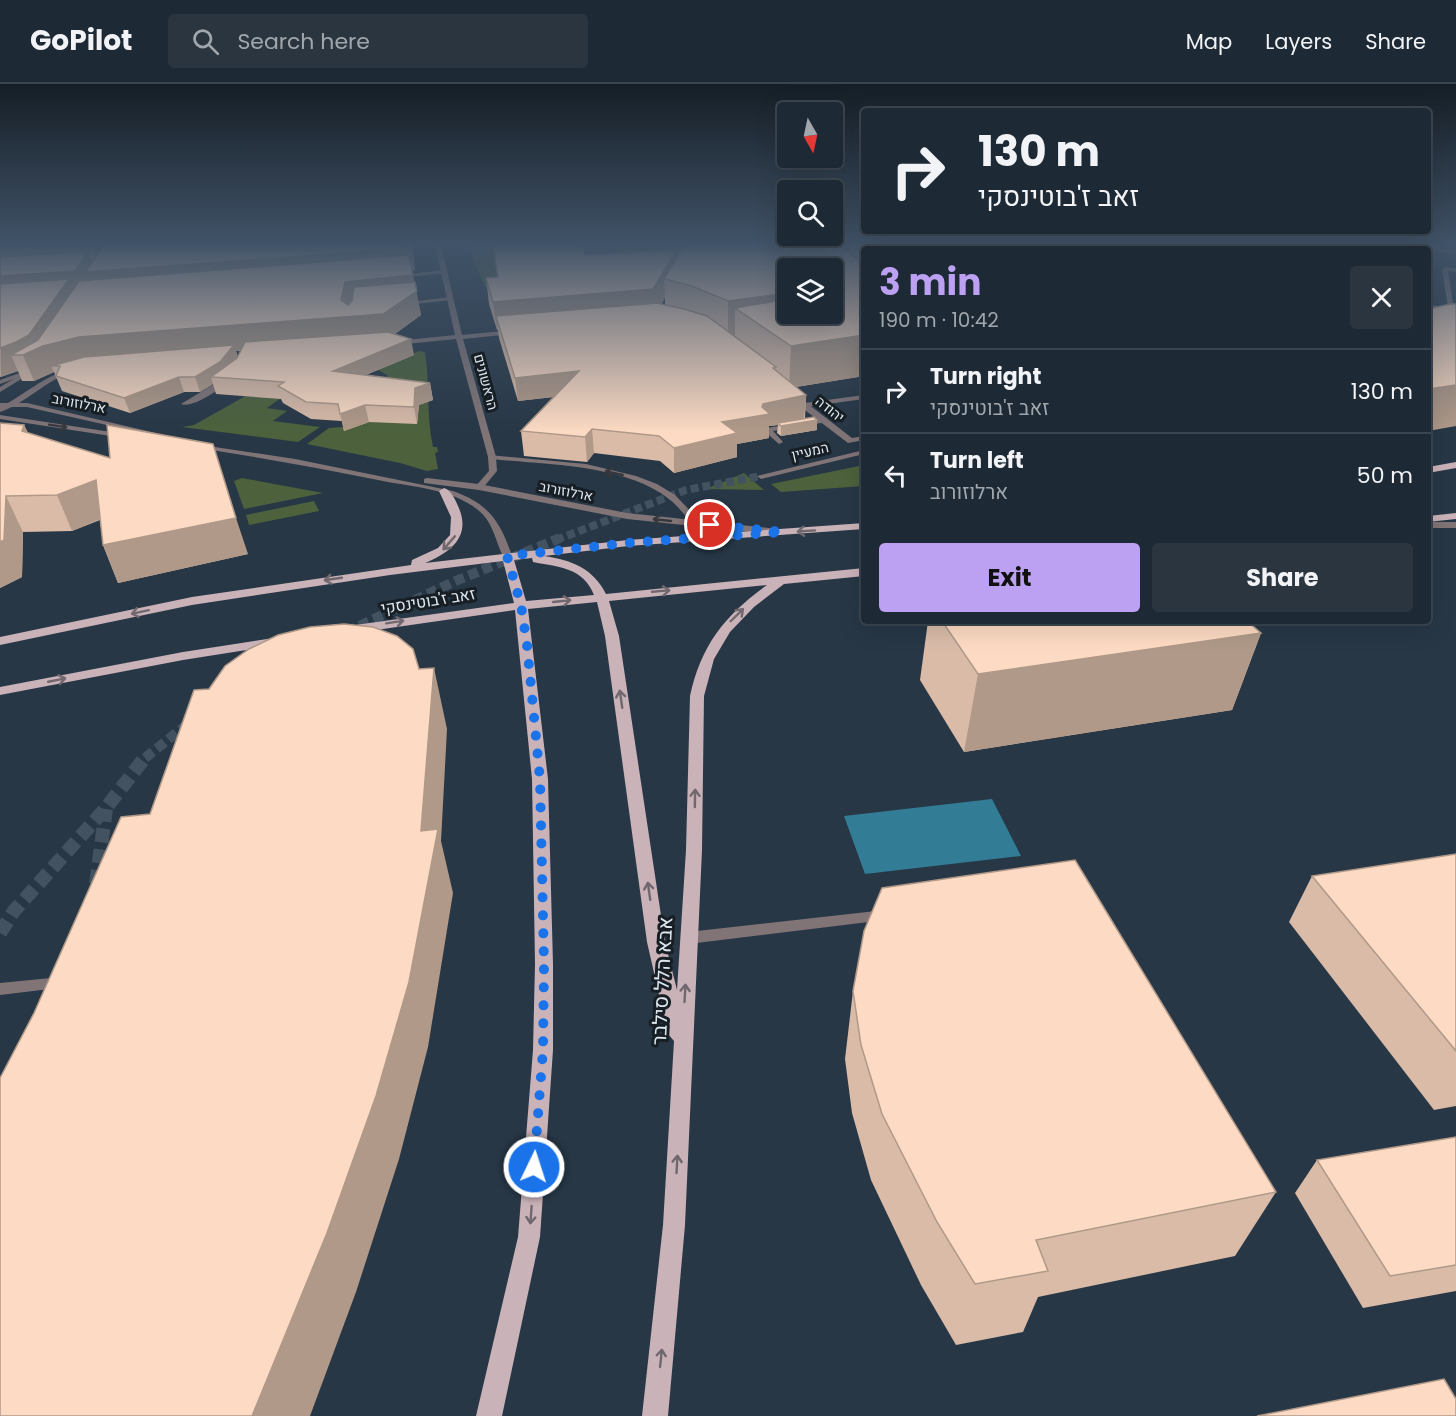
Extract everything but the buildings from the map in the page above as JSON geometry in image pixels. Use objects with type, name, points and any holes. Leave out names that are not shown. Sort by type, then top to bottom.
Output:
[{"type":"main road","points":[[1431,469],[1456,465]]},
{"type":"main road","points":[[390,571],[434,556],[452,541],[458,529],[459,517],[444,492]]},
{"type":"main road","points":[[1431,519],[1456,516]]},
{"type":"main road","name":"זאב ז'בוטינסקי","points":[[0,641],[192,601],[390,571],[628,543],[861,526]]},
{"type":"main road","points":[[489,1416],[529,1237],[543,1050],[544,964],[540,779],[521,605],[507,556],[544,559],[574,566],[599,587],[603,596],[612,636],[656,942],[682,1052]]},
{"type":"main road","name":"זאב ז'בוטינסקי","points":[[334,632],[521,605],[861,572]]},
{"type":"main road","name":"אבא הלל סילבר","points":[[655,1416],[674,1225],[694,850],[697,696],[701,671],[717,640],[731,620],[753,600],[782,580]]},
{"type":"main road","points":[[0,691],[183,656],[299,638]]},
{"type":"street","name":"הראשונים","points":[[452,307],[492,457]]},
{"type":"street","points":[[1431,307],[1453,310]]},
{"type":"street","points":[[388,343],[518,332]]},
{"type":"street","points":[[0,390],[44,363]]},
{"type":"street","points":[[0,410],[13,404],[36,385],[59,374],[78,369],[51,367]]},
{"type":"street","points":[[0,382],[31,371]]},
{"type":"street","points":[[185,404],[208,393],[231,377]]},
{"type":"street","name":"יהודה","points":[[786,391],[851,441]]},
{"type":"street","points":[[805,405],[861,397]]},
{"type":"street","name":"ארלוזורוב","points":[[0,405],[27,405],[177,441],[0,417]]},
{"type":"street","points":[[779,442],[767,430],[824,420]]},
{"type":"street","name":"המעיין","points":[[851,441],[861,439]]},
{"type":"street","name":"ארלוזורוב","points":[[188,443],[346,471],[444,492],[480,507],[493,519],[500,532],[507,556]]},
{"type":"street","name":"המעיין","points":[[761,476],[861,453]]},
{"type":"street","points":[[479,487],[493,471],[492,457],[600,470],[633,477],[671,497],[698,524]]},
{"type":"street","name":"ארלוזורוב","points":[[346,471],[479,487],[627,516],[783,532]]},
{"type":"street","points":[[1431,525],[1456,525]]},
{"type":"street","points":[[688,938],[898,913]]},
{"type":"street","points":[[0,989],[71,982]]},
{"type":"green space","points":[[419,351],[425,352],[430,423],[433,447],[437,447],[438,452],[435,453],[438,469],[427,471],[400,463],[307,444],[329,428],[352,426],[388,380],[387,375],[377,369]]},
{"type":"green space","points":[[288,372],[312,376],[267,408],[287,411],[273,421],[320,427],[298,442],[182,427],[194,425]]},
{"type":"green space","points":[[861,466],[861,486],[781,492],[771,484]]},
{"type":"green space","points":[[744,473],[764,490],[706,489]]},
{"type":"green space","points":[[242,478],[323,493],[244,509],[234,481]]},
{"type":"green space","points":[[314,501],[319,511],[249,525],[246,515]]},
{"type":"water","points":[[992,799],[1021,856],[865,874],[844,816]]},
{"type":"tunnel","points":[[556,540],[686,490],[761,476]]},
{"type":"tunnel","points":[[346,632],[458,580],[560,538]]},
{"type":"tunnel","points":[[145,758],[190,722]]},
{"type":"tunnel","points":[[0,933],[14,911],[106,808],[146,756]]},
{"type":"tunnel","points":[[96,884],[106,809]]},
{"type":"route","points":[[534,1167],[543,1050],[544,964],[540,779],[527,645],[521,605],[507,556],[628,543],[783,532],[710,525]]}]
